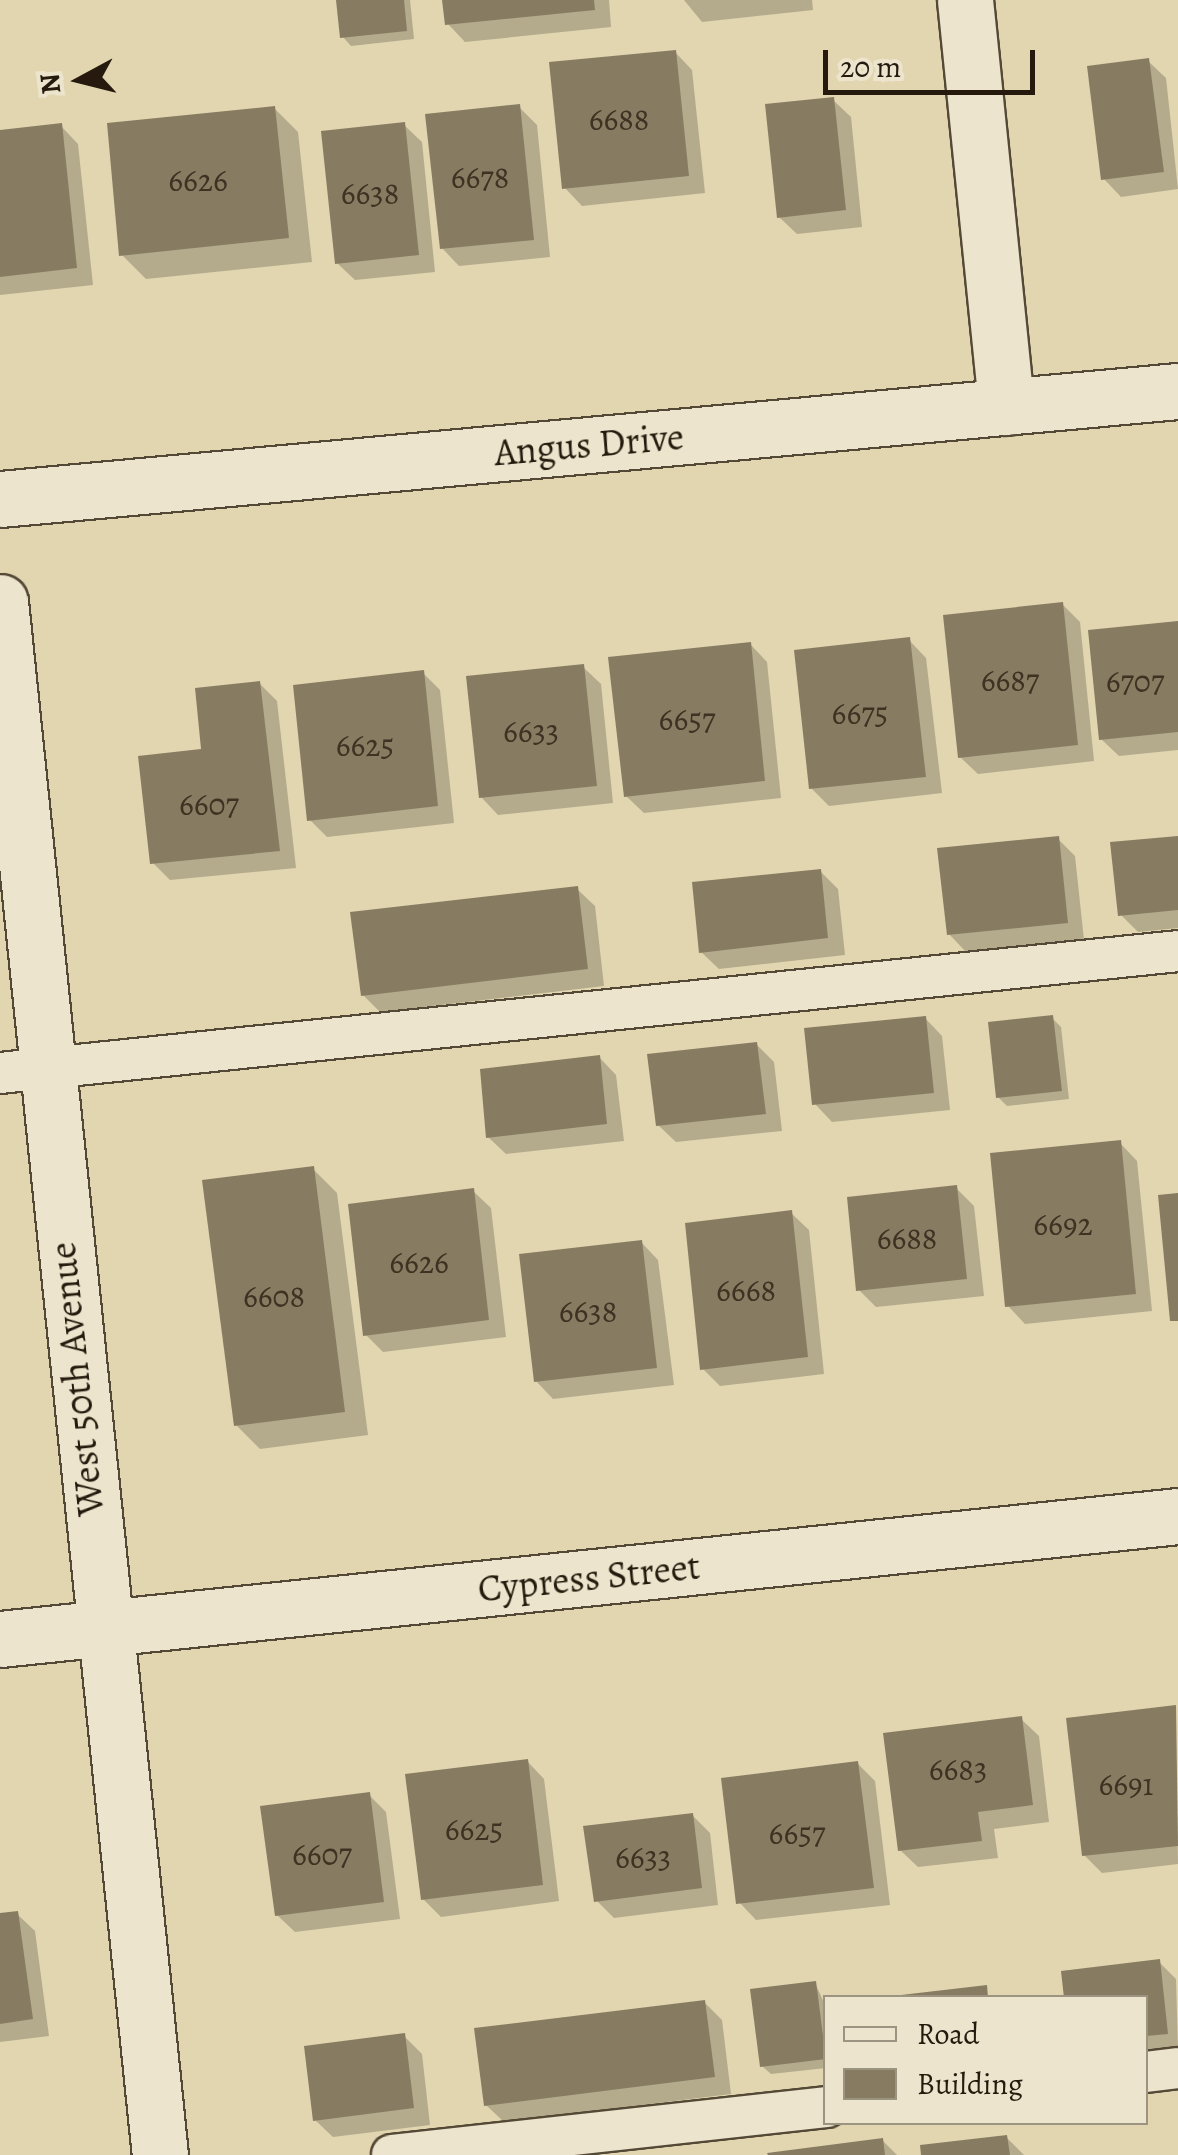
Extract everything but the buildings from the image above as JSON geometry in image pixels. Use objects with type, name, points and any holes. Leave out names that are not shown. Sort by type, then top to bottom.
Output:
[{"type":"street","points":[[965,0],[1006,407]]},
{"type":"street","name":"Angus Drive","points":[[0,499],[1178,390]]},
{"type":"street","name":"West 50th Avenue","points":[[0,602],[23,1071],[103,1629],[160,2155]]},
{"type":"street","name":"Cypress Street","points":[[0,1639],[1178,1516]]},
{"type":"lane","points":[[23,1071],[1178,951]]},
{"type":"lane","points":[[1148,2072],[1178,2068]]},
{"type":"lane","points":[[392,2155],[823,2107]]}]
